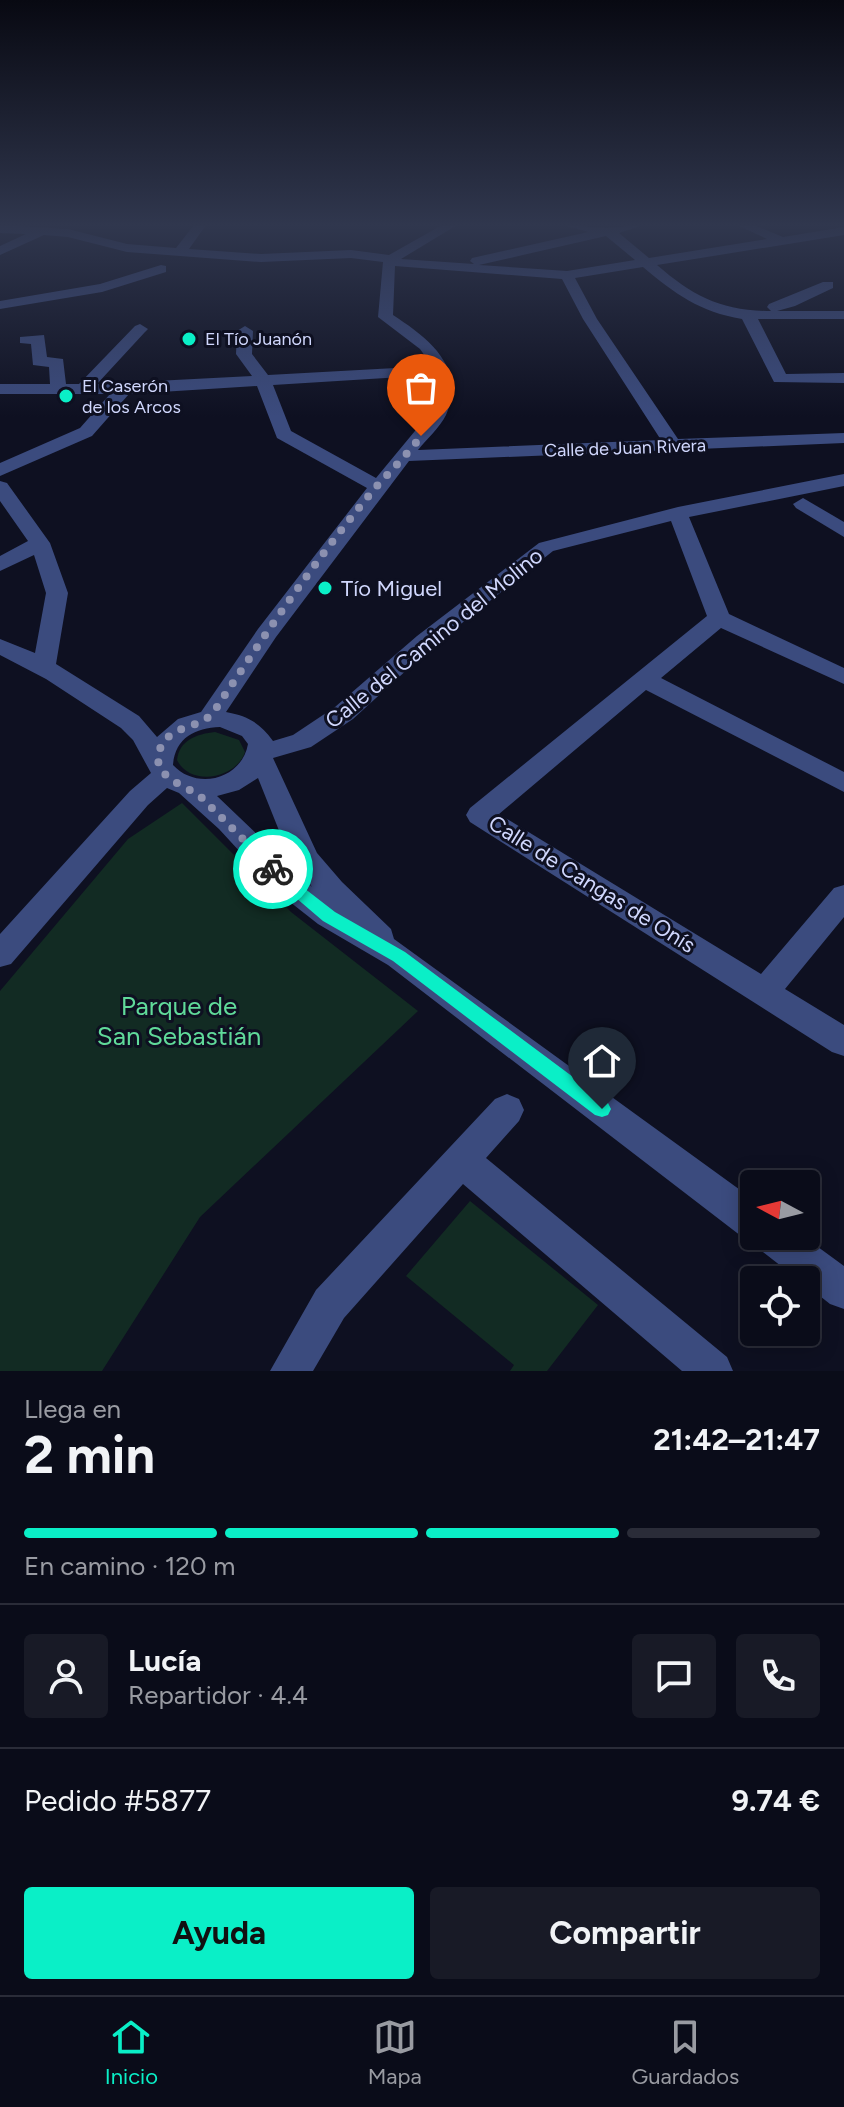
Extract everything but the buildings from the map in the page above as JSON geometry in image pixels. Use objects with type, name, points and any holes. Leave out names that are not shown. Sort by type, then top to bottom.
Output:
[{"type":"street","points":[[0,305],[96,289]]},
{"type":"street","points":[[209,719],[266,634],[377,486],[406,456],[437,415],[444,392],[442,370],[424,341],[385,317],[387,289]]},
{"type":"street","points":[[574,289],[590,319],[674,447]]},
{"type":"street","points":[[677,289],[711,306],[748,315],[844,315]]},
{"type":"street","points":[[774,307],[820,289]]},
{"type":"street","points":[[711,306],[844,308]]},
{"type":"street","points":[[748,315],[780,379],[844,378]]},
{"type":"street","points":[[83,389],[140,329]]},
{"type":"street","points":[[245,331],[244,354],[264,382],[283,434],[377,486]]},
{"type":"street","points":[[39,338],[39,362],[57,362],[58,389]]},
{"type":"street","points":[[0,389],[124,389],[442,370]]},
{"type":"street","points":[[0,470],[86,432],[124,389]]},
{"type":"street","name":"Calle de Juan Rivera","points":[[406,456],[844,438]]},
{"type":"street","points":[[842,480],[844,452]]},
{"type":"street","points":[[750,500],[766,493],[842,480]]},
{"type":"street","points":[[803,504],[842,480]]},
{"type":"street","points":[[0,487],[40,543],[57,593],[44,665]]},
{"type":"street","points":[[750,500],[803,504],[843,530]]},
{"type":"street","name":"Calle del Camino del Molino","points":[[261,755],[302,741],[344,713],[425,641],[546,547],[678,513],[750,500]]},
{"type":"street","points":[[678,513],[719,618],[844,677]]},
{"type":"street","points":[[0,565],[40,543]]},
{"type":"street","name":"Calle de Cangas de Onís","points":[[719,618],[480,815],[844,1042]]},
{"type":"street","points":[[0,646],[44,665],[138,728],[171,775],[229,822],[286,883],[329,916],[399,956],[740,1212]]},
{"type":"street","points":[[645,680],[844,783]]},
{"type":"street","points":[[261,755],[240,779],[206,788],[171,775],[159,752],[166,740],[178,730],[209,719],[228,719],[250,728],[261,743],[261,755],[282,810],[307,861],[399,956]]},
{"type":"street","points":[[138,728],[178,730]]},
{"type":"street","points":[[0,955],[139,798],[171,775]]},
{"type":"street","points":[[765,991],[844,896]]},
{"type":"street","points":[[290,1371],[330,1304],[507,1110]]},
{"type":"street","points":[[462,1160],[713,1371]]},
{"type":"street","points":[[791,1250],[844,1290]]},
{"type":"green space","points":[[215,732],[239,740],[245,752],[240,761],[223,774],[212,776],[192,774],[183,769],[177,760],[181,747],[196,736]]},
{"type":"green space","name":"Parque de San Sebastián","points":[[182,803],[291,912],[418,1011],[200,1217],[102,1371],[0,1371],[0,991],[128,839]]},
{"type":"green space","points":[[470,1201],[598,1305],[547,1371],[510,1371],[514,1365],[406,1276]]},
{"type":"way so far","points":[[273,869],[201,797],[165,775],[159,764],[159,752],[166,740],[178,730],[209,719],[266,634],[339,536],[421,436]]},
{"type":"place","name":"El Tío Juanón","points":[[189,339]]},
{"type":"place","name":"El Caserón de los Arcos","points":[[66,396]]},
{"type":"place","name":"Tío Miguel","points":[[325,588]]},
{"type":"route","points":[[273,869],[329,916],[399,956],[602,1109]]}]
